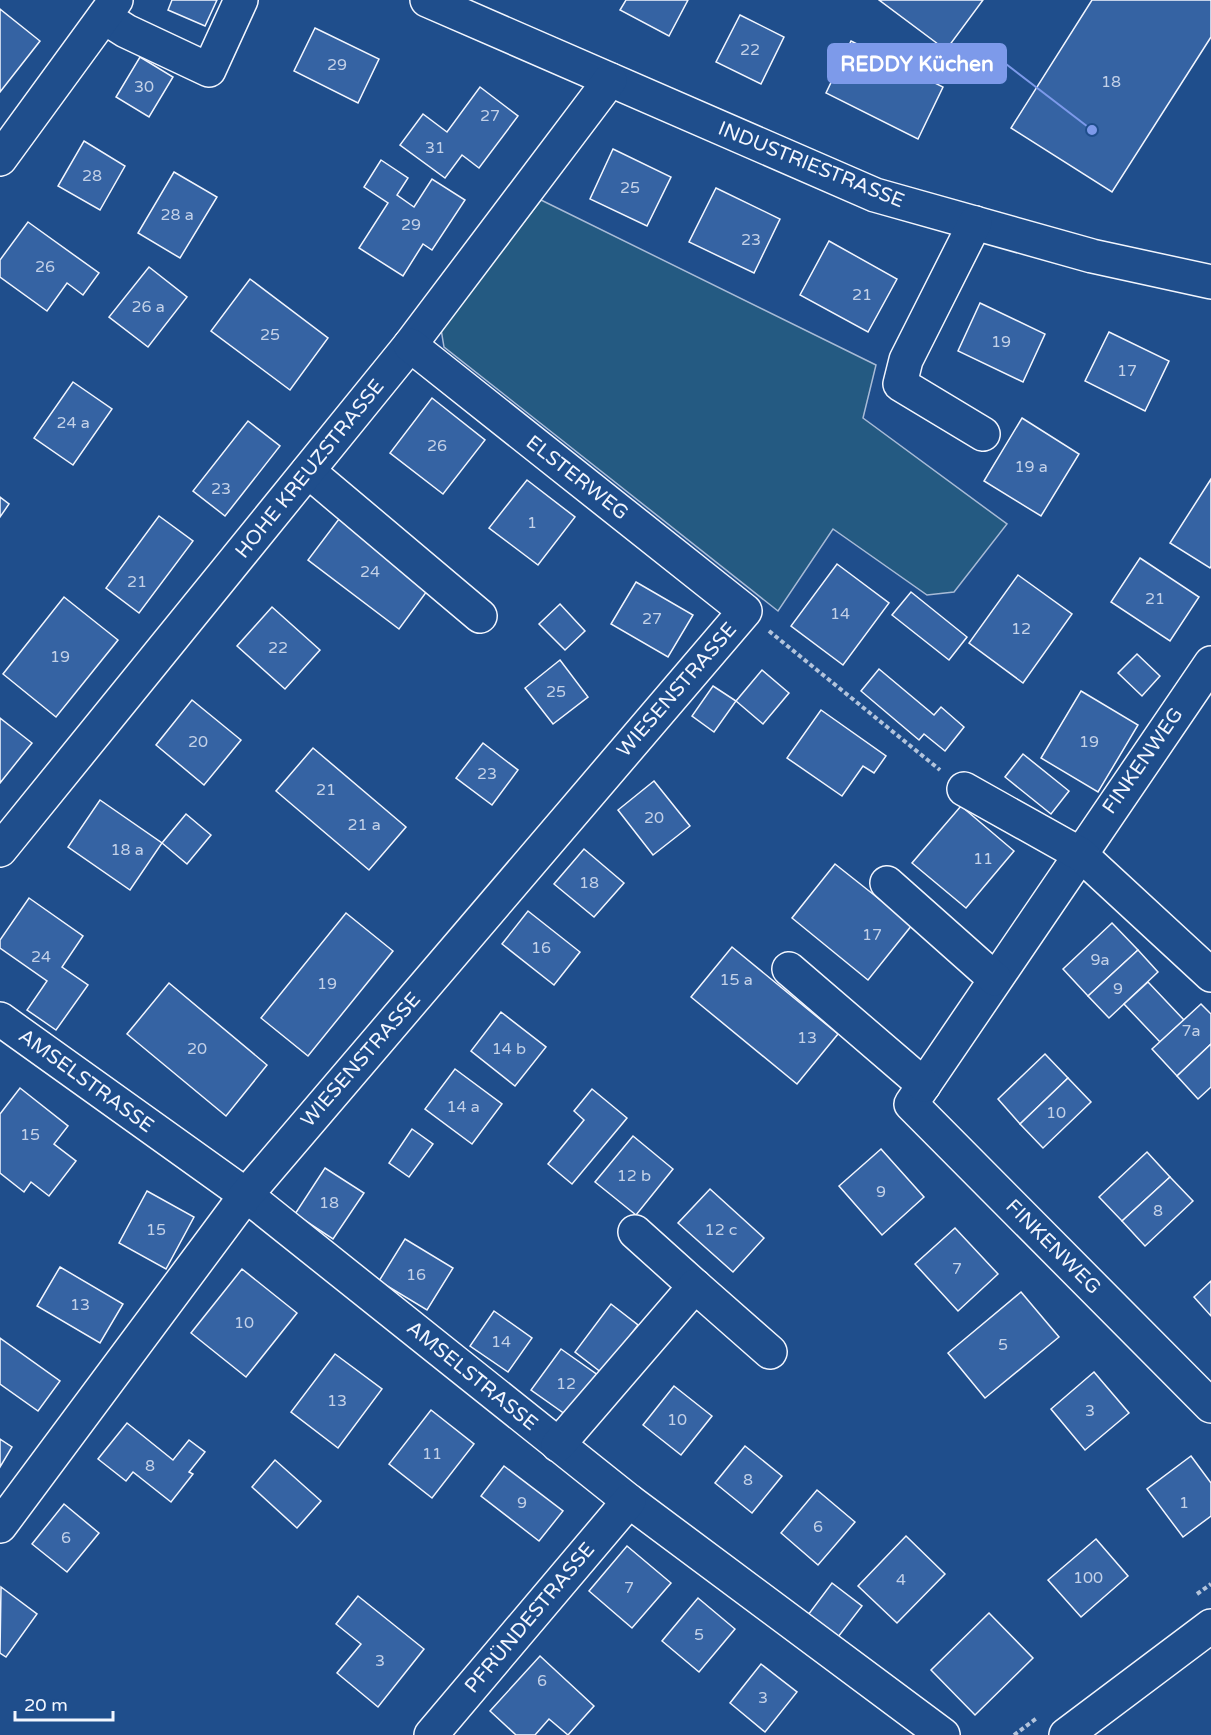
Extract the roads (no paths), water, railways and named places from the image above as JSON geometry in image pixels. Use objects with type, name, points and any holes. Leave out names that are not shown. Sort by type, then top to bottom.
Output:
[{"type":"street","points":[[0,159],[110,9],[126,31],[208,70],[241,0]]},
{"type":"street","name":"INDUSTRIESTRASSE","points":[[427,0],[876,195],[1092,256],[1211,282]]},
{"type":"street","name":"HOHE KREUZSTRASSE","points":[[0,850],[410,345],[610,81]]},
{"type":"street","points":[[975,223],[906,360],[900,384],[983,434]]},
{"type":"street","name":"ELSTERWEG","points":[[410,345],[745,611]]},
{"type":"street","points":[[308,471],[480,616]]},
{"type":"street","name":"WIESENSTRASSE","points":[[0,1526],[246,1195],[745,611]]},
{"type":"street","name":"FINKENWEG","points":[[1211,663],[911,1104],[1211,1406]]},
{"type":"street","points":[[964,789],[1080,854],[1211,975]]},
{"type":"street","points":[[887,883],[995,979]]},
{"type":"street","points":[[789,969],[924,1085]]},
{"type":"street","name":"AMSELSTRASSE","points":[[0,1019],[246,1195],[629,1501],[944,1735]]},
{"type":"street","points":[[635,1232],[770,1352]]},
{"type":"street","points":[[558,1445],[695,1286]]},
{"type":"street","name":"PFRÜNDESTRASSE","points":[[431,1735],[629,1501]]},
{"type":"street","points":[[1066,1735],[1211,1626]]},
{"type":"place","name":"REDDY Küchen","points":[[1092,130]]}]
